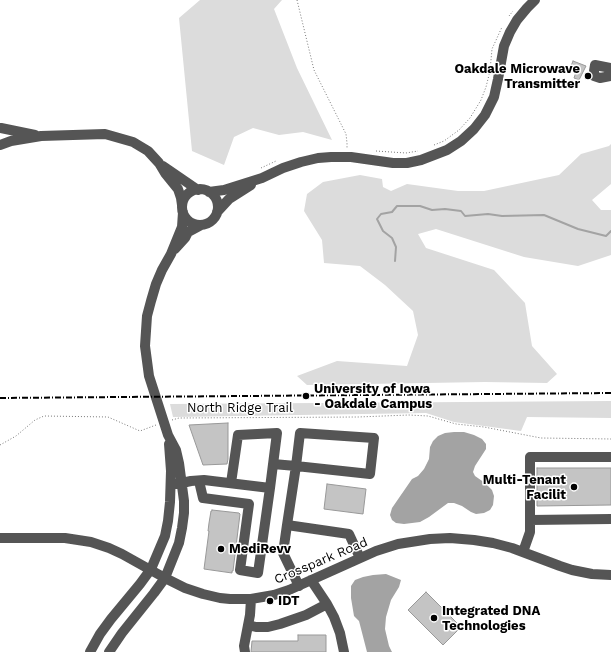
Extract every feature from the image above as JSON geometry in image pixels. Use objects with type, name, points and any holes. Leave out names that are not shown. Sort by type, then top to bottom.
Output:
[{"type":"street","points":[[209,192],[224,190],[262,173],[324,157],[351,157],[393,163],[407,163],[434,156],[447,150],[461,141],[474,129],[485,115],[494,97],[504,46],[510,32],[517,20],[535,0]]},
{"type":"street","points":[[611,68],[595,65],[594,71],[594,76],[600,78],[611,76]]},
{"type":"street","points":[[0,144],[2,134],[0,128],[41,136]]},
{"type":"street","points":[[0,144],[41,136],[105,134],[134,142],[148,151],[178,189],[184,216],[188,221],[193,224],[201,225]]},
{"type":"street","points":[[159,163],[198,190]]},
{"type":"street","points":[[171,254],[185,238],[188,232],[210,222],[229,199],[239,193],[262,173]]},
{"type":"street","points":[[108,652],[165,578],[179,543],[184,513],[182,482],[176,450],[168,435],[149,376],[145,346],[147,316],[156,284],[182,227],[184,199],[192,191],[203,190],[209,192],[214,196],[216,201],[218,207],[217,212]]},
{"type":"street","points":[[231,483],[238,435],[277,433],[258,573],[240,570],[249,504]]},
{"type":"street","points":[[273,464],[296,466],[370,474],[374,438],[300,433],[296,466],[287,525],[284,553],[299,586]]},
{"type":"street","points":[[90,652],[100,634],[111,619],[151,569],[165,536],[168,521],[171,483],[168,435]]},
{"type":"street","points":[[523,552],[530,532],[530,458],[611,457]]},
{"type":"street","points":[[171,483],[177,484],[191,480],[204,480],[270,488]]},
{"type":"street","points":[[199,481],[203,498],[267,505]]},
{"type":"street","points":[[530,520],[611,519]]},
{"type":"street","points":[[287,525],[349,534],[360,558]]},
{"type":"street","name":"Crosspark Road","points":[[0,538],[65,538],[91,542],[116,551],[185,588],[203,594],[230,599],[251,599],[274,595],[299,586],[376,551],[398,544],[430,539],[450,538],[493,543],[512,548],[572,570],[611,576]]},
{"type":"street","points":[[310,580],[327,604],[334,617],[340,633],[344,652]]},
{"type":"street","points":[[245,652],[244,646],[250,615],[251,599]]},
{"type":"street","points":[[248,625],[268,627],[280,624],[306,615],[327,604]]},
{"type":"path","points":[[297,0],[314,70],[346,134],[347,148]]},
{"type":"path","points":[[507,19],[510,13],[515,9]]},
{"type":"path","points":[[431,147],[444,141],[459,130],[470,118],[481,100],[490,71],[492,49],[504,25]]},
{"type":"path","points":[[372,151],[406,153],[418,151]]},
{"type":"path","points":[[262,173],[280,160]]},
{"type":"path","name":"North Ridge Trail","points":[[0,444],[16,436],[35,420],[44,416],[108,417],[140,431],[179,418],[358,417],[409,415],[428,416],[456,424],[484,427],[541,438],[611,439]]},
{"type":"shaded area","points":[[200,0],[282,0],[274,9],[297,68],[332,140],[303,132],[279,135],[253,128],[234,137],[224,165],[192,151],[179,18]]},
{"type":"shaded area","points":[[611,144],[611,184],[592,200],[601,210],[611,210],[611,255],[578,266],[524,257],[436,229],[418,234],[426,248],[494,270],[525,303],[532,346],[557,374],[547,383],[485,382],[307,385],[297,376],[337,361],[407,366],[418,335],[413,311],[385,285],[360,266],[324,263],[322,240],[304,211],[307,194],[323,182],[360,175],[382,179],[383,187],[391,191],[407,184],[458,191],[484,191],[559,175],[581,154],[609,146]]},
{"type":"shaded area","points":[[611,401],[611,418],[527,417],[521,431],[454,422],[426,413],[173,417],[170,404]]},
{"type":"shaded area","points":[[464,432],[474,435],[482,439],[486,444],[486,449],[475,466],[473,472],[475,476],[492,490],[494,496],[493,505],[490,510],[484,513],[476,514],[462,506],[454,503],[448,503],[420,522],[404,524],[396,523],[392,520],[390,515],[392,508],[412,479],[418,476],[424,469],[429,459],[430,447],[433,441],[438,436],[445,433]]},
{"type":"shaded area","points":[[386,574],[401,580],[399,587],[391,600],[386,617],[385,629],[392,652],[367,652],[359,621],[354,616],[351,586],[355,580],[363,577]]},
{"type":"building","points":[[573,61],[586,66],[579,80],[574,78],[577,69],[571,66]]},
{"type":"building","points":[[228,423],[227,464],[203,465],[189,425]]},
{"type":"building","name":"Multi-Tenant Facilit","points":[[537,468],[611,468],[611,505],[537,506]]},
{"type":"building","points":[[327,484],[366,489],[363,514],[324,509]]},
{"type":"building","name":"MediRevv","points":[[212,510],[240,514],[232,573],[204,569],[209,523]]},
{"type":"building","name":"Integrated DNA Technologies","points":[[426,592],[461,627],[443,645],[408,610]]},
{"type":"building","points":[[298,635],[326,635],[326,652],[251,652],[252,641],[298,641]]},
{"type":"waterway","points":[[395,261],[396,247],[392,238],[383,231],[377,219],[381,214],[392,212],[397,206],[420,206],[432,210],[445,209],[461,211],[465,216],[488,214],[502,216],[544,215],[578,229],[606,236],[611,231]]},
{"type":"railway","points":[[0,398],[611,393]]},
{"type":"place","name":"Oakdale Microwave Transmitter","points":[[588,76]]},
{"type":"place","name":"University of Iowa - Oakdale Campus","points":[[306,396]]},
{"type":"place","name":"Multi-Tenant Facilit","points":[[574,487]]},
{"type":"place","name":"MediRevv","points":[[221,549]]},
{"type":"place","name":"IDT","points":[[270,601]]},
{"type":"place","name":"Integrated DNA Technologies","points":[[434,618]]}]
